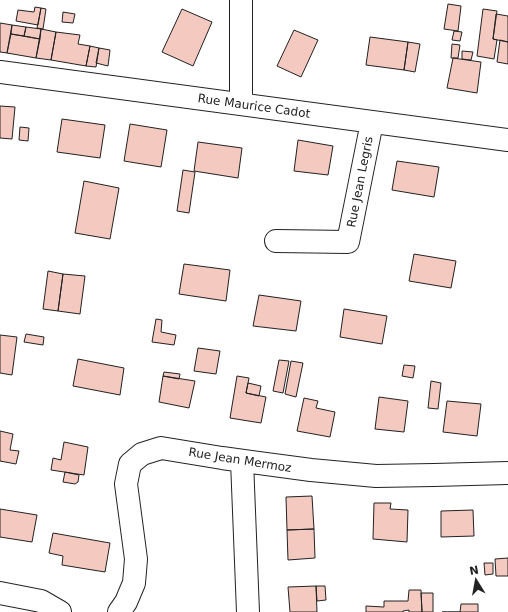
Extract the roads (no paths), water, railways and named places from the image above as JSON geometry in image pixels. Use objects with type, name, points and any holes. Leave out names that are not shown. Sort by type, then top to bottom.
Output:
[{"type":"street","points":[[241,0],[241,104]]},
{"type":"street","name":"Rue Maurice Cadot","points":[[0,72],[508,140]]},
{"type":"street","name":"Rue Jean Legris","points":[[276,241],[348,242],[372,122]]},
{"type":"street","name":"Rue Jean Mermoz","points":[[119,612],[126,602],[134,583],[136,559],[126,484],[130,464],[142,454],[161,448],[310,470],[376,476],[508,473]]},
{"type":"street","points":[[242,461],[248,612]]},
{"type":"street","points":[[0,593],[41,601],[60,612]]}]
